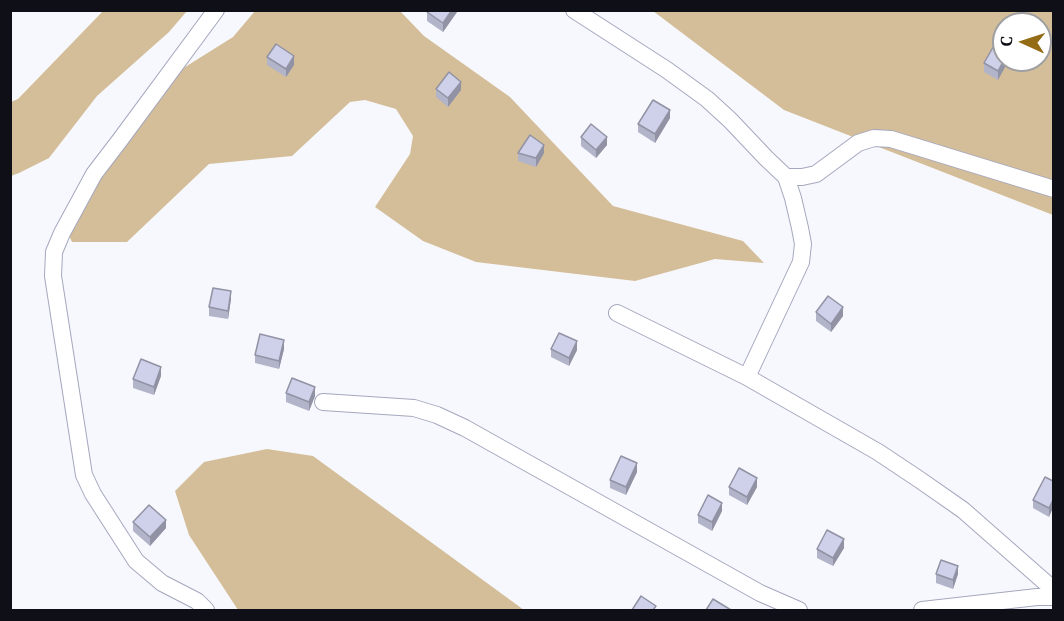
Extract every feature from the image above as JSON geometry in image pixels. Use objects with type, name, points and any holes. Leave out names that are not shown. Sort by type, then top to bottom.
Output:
[{"type":"street","points":[[206,610],[196,601],[162,583],[136,561],[93,494],[84,475],[53,276],[54,252],[94,174],[216,10]]},
{"type":"street","points":[[574,10],[667,70],[706,99],[786,177],[803,244],[801,262],[747,377]]},
{"type":"street","points":[[786,177],[816,174],[858,143],[874,138],[891,140],[1053,189]]},
{"type":"street","points":[[617,313],[747,377],[835,426],[920,480],[963,510],[1053,590]]},
{"type":"street","points":[[323,402],[414,408],[437,415],[465,428],[760,593],[799,610]]},
{"type":"street","points":[[922,610],[962,608],[1037,597],[1053,597]]},
{"type":"shaded area","points":[[103,11],[187,11],[169,32],[97,96],[49,158],[11,176],[11,102],[18,99]]},
{"type":"shaded area","points":[[255,11],[400,11],[424,36],[510,97],[613,206],[743,241],[764,263],[715,259],[635,281],[476,262],[423,241],[375,207],[410,154],[413,136],[396,109],[365,100],[350,102],[292,156],[209,164],[127,242],[72,242],[65,227],[158,84],[233,37]]},
{"type":"shaded area","points":[[653,11],[1053,11],[1053,215],[784,110]]},
{"type":"shaded area","points":[[267,449],[313,456],[524,610],[238,610],[189,535],[175,491],[204,462]]},
{"type":"building","points":[[429,10],[452,10],[443,23],[427,12]]},
{"type":"building","points":[[276,44],[294,56],[286,69],[267,57]]},
{"type":"building","points":[[992,49],[992,68],[984,63]]},
{"type":"building","points":[[449,72],[461,82],[448,98],[436,89]]},
{"type":"building","points":[[653,100],[670,110],[655,134],[638,124]]},
{"type":"building","points":[[591,124],[607,137],[596,150],[581,137]]},
{"type":"building","points":[[530,135],[544,145],[536,158],[518,153]]},
{"type":"building","points":[[213,288],[231,291],[228,311],[209,307]]},
{"type":"building","points":[[828,296],[843,307],[831,324],[816,312]]},
{"type":"building","points":[[559,333],[577,341],[569,358],[551,349]]},
{"type":"building","points":[[260,334],[284,340],[279,361],[255,355]]},
{"type":"building","points":[[141,359],[161,367],[154,387],[133,379]]},
{"type":"building","points":[[292,378],[315,387],[309,402],[286,393]]},
{"type":"building","points":[[621,456],[637,463],[626,487],[610,480]]},
{"type":"building","points":[[739,468],[757,478],[747,497],[729,487]]},
{"type":"building","points":[[1045,477],[1053,481],[1053,500],[1049,508],[1033,500]]},
{"type":"building","points":[[708,495],[722,503],[712,522],[698,515]]},
{"type":"building","points":[[149,505],[166,520],[150,537],[133,522]]},
{"type":"building","points":[[827,530],[844,539],[833,558],[817,549]]},
{"type":"building","points":[[941,560],[958,566],[953,580],[936,574]]},
{"type":"building","points":[[641,596],[656,606],[653,610],[632,610]]},
{"type":"building","points":[[713,599],[731,610],[706,610]]}]
